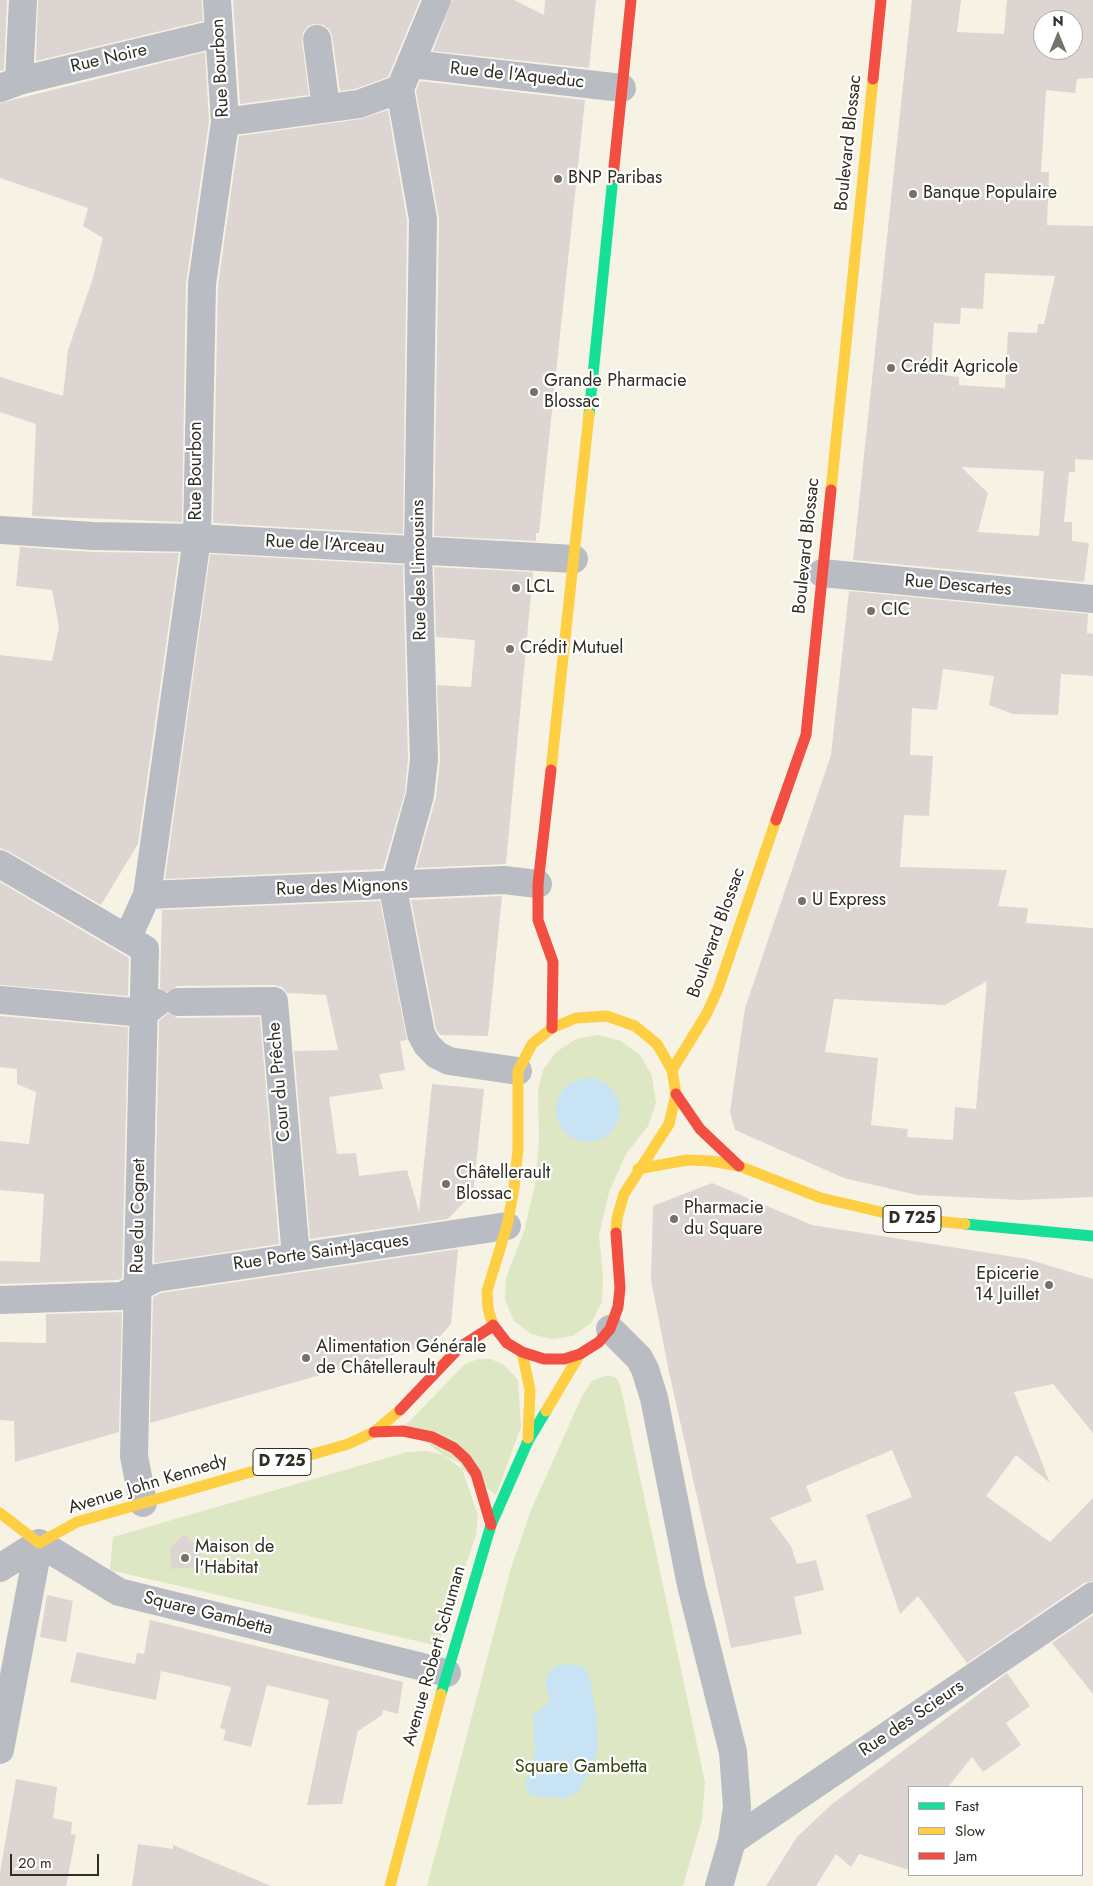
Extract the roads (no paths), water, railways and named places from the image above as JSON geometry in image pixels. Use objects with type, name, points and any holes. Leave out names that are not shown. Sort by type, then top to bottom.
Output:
[{"type":"main road","points":[[552,1028],[553,962],[538,920],[538,884],[574,559],[631,0]]},
{"type":"main road","name":"Boulevard Blossac","points":[[672,1070],[706,1015],[718,989],[806,735],[881,0]]},
{"type":"main road","points":[[607,1016],[635,1026],[658,1044],[672,1070],[676,1094],[669,1124],[638,1169],[624,1194],[617,1218],[616,1242],[620,1288],[618,1307],[610,1329],[599,1342],[580,1354],[564,1359],[544,1359],[522,1352],[507,1342],[493,1326],[488,1308],[487,1291],[507,1226],[518,1149],[518,1072],[532,1044],[552,1028],[576,1018],[607,1016]]},
{"type":"main road","name":"D 725","points":[[676,1094],[700,1129],[739,1166]]},
{"type":"main road","name":"D 725","points":[[638,1169],[687,1160],[739,1166],[821,1198],[906,1218],[1093,1236]]},
{"type":"main road","name":"Avenue John Kennedy","points":[[39,1543],[77,1522],[348,1444],[374,1432],[393,1418],[460,1348],[493,1326]]},
{"type":"main road","name":"Avenue Robert Schuman","points":[[522,1352],[530,1390],[528,1441]]},
{"type":"main road","name":"Avenue Robert Schuman","points":[[390,1886],[447,1673],[491,1525],[528,1441],[580,1354]]},
{"type":"main road","name":"D 725","points":[[374,1432],[403,1431],[432,1437],[454,1448],[466,1459],[476,1474],[491,1525]]},
{"type":"main road","points":[[0,1513],[39,1543]]},
{"type":"street","points":[[10,84],[23,0]]},
{"type":"street","name":"Rue Bourbon","points":[[128,937],[147,895],[197,538],[202,284],[225,122],[217,0]]},
{"type":"street","points":[[225,122],[359,104],[400,89],[437,0]]},
{"type":"street","name":"Rue Noire","points":[[10,84],[219,33]]},
{"type":"street","points":[[318,39],[326,108]]},
{"type":"street","name":"Rue de l'Aqueduc","points":[[412,64],[622,88]]},
{"type":"street","name":"Rue des Limousins","points":[[400,89],[423,219],[418,550],[424,760],[420,795],[395,886],[395,900],[421,1034],[437,1055],[449,1061],[518,1072]]},
{"type":"street","name":"Rue de l'Arceau","points":[[0,530],[93,536],[197,538],[574,559]]},
{"type":"street","name":"Rue Descartes","points":[[822,573],[1093,598]]},
{"type":"street","points":[[0,864],[128,937]]},
{"type":"street","name":"Rue des Mignons","points":[[147,895],[504,880],[538,884]]},
{"type":"street","name":"Rue du Cognet","points":[[128,937],[145,949],[160,1006],[138,1289],[134,1456],[143,1503]]},
{"type":"street","points":[[0,1000],[160,1006]]},
{"type":"street","name":"Cour du Prêche","points":[[160,1006],[274,1002],[296,1257]]},
{"type":"street","name":"Rue Porte Saint-Jacques","points":[[0,1300],[122,1296],[156,1278],[507,1226]]},
{"type":"street","points":[[610,1329],[639,1358],[645,1369],[654,1398],[691,1584],[733,1752],[737,1807],[732,1841],[719,1886]]},
{"type":"street","points":[[0,1568],[39,1543]]},
{"type":"street","points":[[0,1750],[28,1590],[39,1543]]},
{"type":"street","name":"Square Gambetta","points":[[39,1543],[118,1592],[447,1673]]},
{"type":"street","name":"Rue des Scieurs","points":[[732,1841],[1093,1596]]},
{"type":"water","points":[[582,1078],[594,1078],[611,1087],[618,1098],[620,1110],[618,1122],[611,1133],[594,1142],[582,1142],[570,1137],[561,1128],[556,1116],[556,1104],[561,1092],[570,1083]]},
{"type":"water","points":[[559,1664],[583,1666],[590,1678],[597,1723],[598,1747],[595,1761],[579,1791],[566,1799],[535,1796],[529,1793],[525,1783],[528,1774],[527,1769],[514,1764],[514,1762],[529,1763],[532,1761],[535,1751],[533,1716],[547,1704],[550,1697],[545,1684],[548,1673]]},
{"type":"place","name":"BNP Paribas","points":[[558,179]]},
{"type":"place","name":"Banque Populaire","points":[[913,194]]},
{"type":"place","name":"Crédit Agricole","points":[[891,368]]},
{"type":"place","name":"Grande Pharmacie Blossac","points":[[534,392]]},
{"type":"place","name":"LCL","points":[[516,588]]},
{"type":"place","name":"CIC","points":[[871,611]]},
{"type":"place","name":"Crédit Mutuel","points":[[510,649]]},
{"type":"place","name":"U Express","points":[[802,901]]},
{"type":"place","name":"Châtellerault Blossac","points":[[446,1184]]},
{"type":"place","name":"Pharmacie du Square","points":[[674,1219]]},
{"type":"place","name":"Epicerie 14 Juillet","points":[[1049,1285]]},
{"type":"place","name":"Alimentation Générale de Châtellerault","points":[[306,1358]]},
{"type":"place","name":"Maison de l'Habitat","points":[[185,1558]]}]
